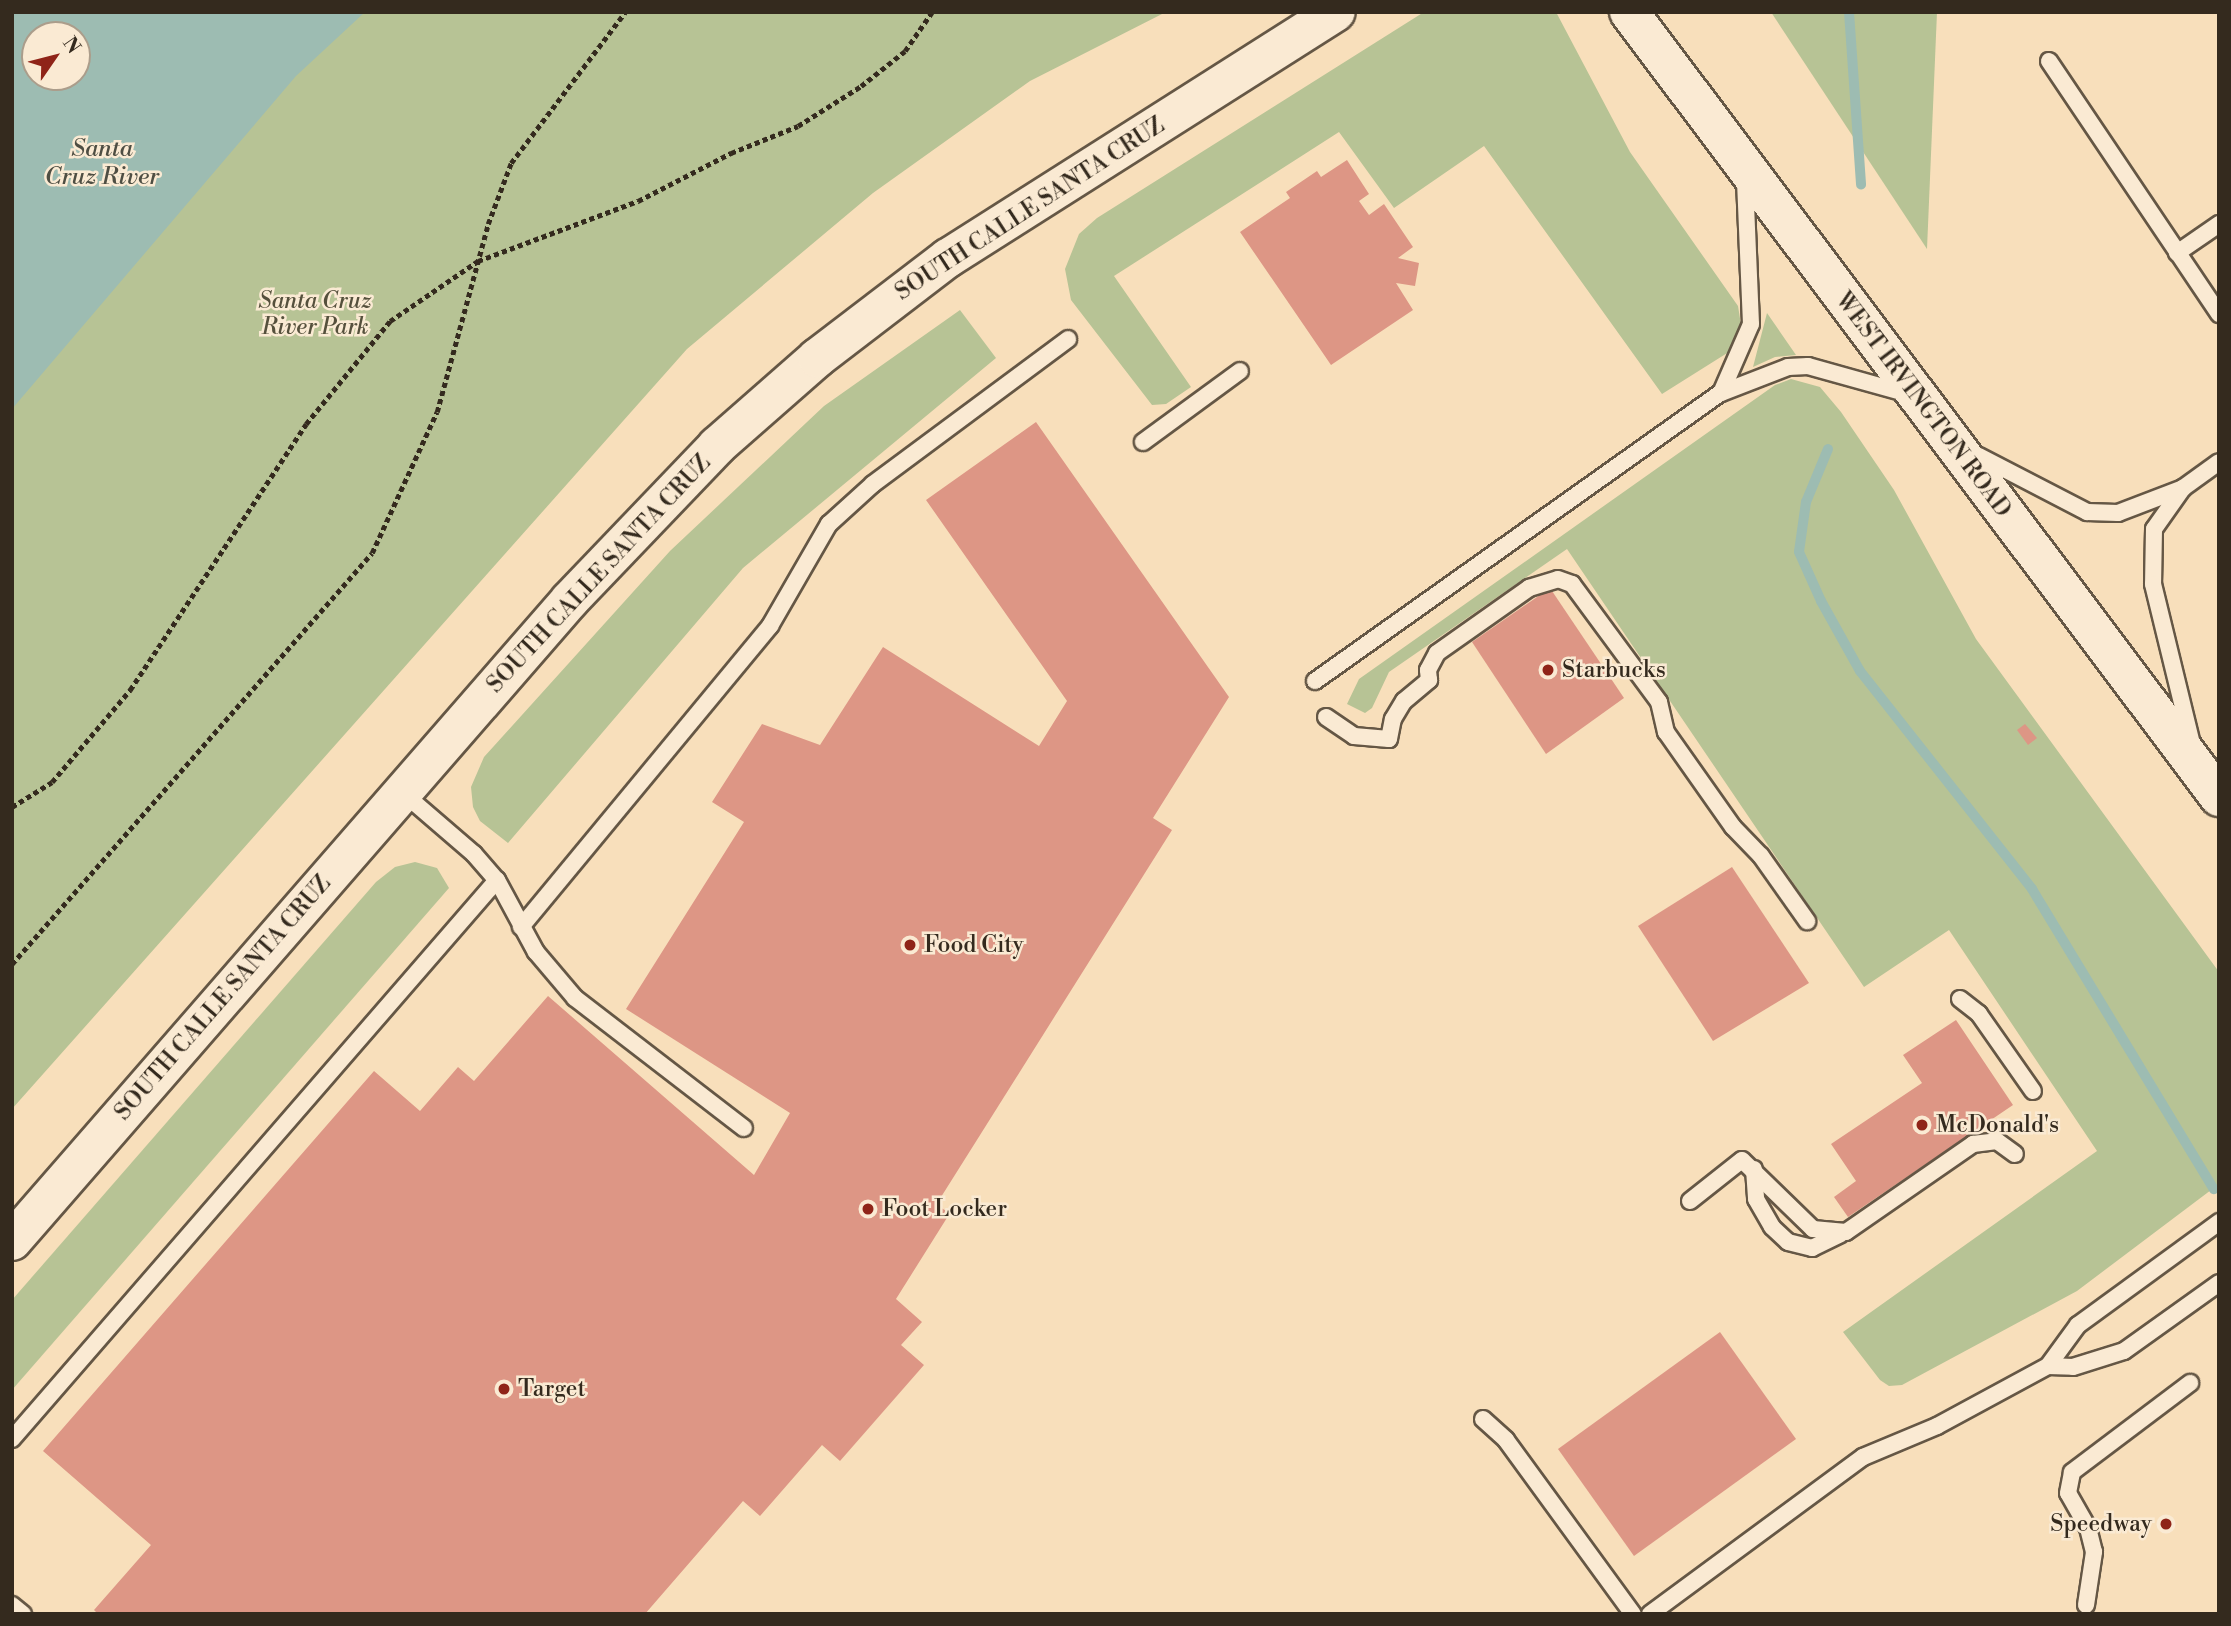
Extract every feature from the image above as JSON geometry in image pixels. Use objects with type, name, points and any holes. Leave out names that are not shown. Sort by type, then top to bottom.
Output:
[{"type":"street","name":"SOUTH CALLE SANTA CRUZ","points":[[12,1241],[402,792],[645,518],[717,446],[817,358],[948,258],[1336,12]]},
{"type":"street","name":"WEST IRVINGTON ROAD","points":[[1629,12],[2208,783]]},
{"type":"lane","points":[[2049,61],[2219,314]]},
{"type":"lane","points":[[1721,393],[1751,324],[1745,168]]},
{"type":"lane","points":[[2177,253],[2219,224]]},
{"type":"lane","points":[[521,926],[770,626],[829,524],[873,484],[1068,339]]},
{"type":"lane","points":[[1314,681],[1721,393],[1788,367],[1808,366],[1880,384],[1928,413],[1997,468],[2087,512],[2118,513],[2183,488],[2219,462]]},
{"type":"lane","points":[[1143,442],[1240,372]]},
{"type":"lane","points":[[2183,488],[2154,529],[2153,584],[2208,783]]},
{"type":"lane","points":[[1326,717],[1354,736],[1388,739],[1404,701],[1429,680],[1428,670],[1437,653],[1529,588],[1558,579],[1584,595],[1659,702],[1666,732],[1733,827],[1756,849],[1807,921]]},
{"type":"lane","points":[[402,792],[474,854],[497,880],[536,952],[575,998],[744,1128]]},
{"type":"lane","points":[[12,1439],[497,880]]},
{"type":"lane","points":[[1960,999],[1979,1014],[2033,1091]]},
{"type":"lane","points":[[1748,1164],[1756,1199],[1772,1227],[1788,1242],[1812,1248],[1846,1231],[1973,1144],[1997,1141],[2015,1154]]},
{"type":"lane","points":[[1748,1164],[1813,1229],[1846,1231]]},
{"type":"lane","points":[[1690,1201],[1748,1164]]},
{"type":"lane","points":[[1650,1614],[1863,1457],[1937,1426],[2048,1366],[2078,1325],[2219,1222]]},
{"type":"lane","points":[[2048,1366],[2073,1367],[2124,1351],[2219,1283]]},
{"type":"lane","points":[[2086,1605],[2094,1552],[2088,1528],[2071,1504],[2072,1472],[2190,1383]]},
{"type":"lane","points":[[1483,1419],[1506,1440],[1633,1614]]},
{"type":"lane","points":[[12,1605],[23,1614]]},
{"type":"path","points":[[12,964],[372,553],[437,412],[478,261],[511,163],[625,12]]},
{"type":"path","points":[[12,807],[51,782],[130,690],[306,424],[390,321],[478,261],[638,201],[730,153],[798,126],[861,86],[905,51],[932,12]]},
{"type":"green space","name":"Santa Cruz River Park","points":[[12,12],[1166,12],[1030,81],[873,193],[687,349],[12,1109]]},
{"type":"green space","points":[[1424,12],[1556,12],[1630,152],[1738,306],[1742,331],[1732,350],[1662,394],[1484,146],[1394,208],[1339,132],[1114,276],[1191,387],[1166,404],[1152,405],[1071,300],[1065,269],[1079,234],[1097,218]]},
{"type":"green space","points":[[1771,12],[1937,12],[1927,249]]},
{"type":"green space","points":[[960,310],[996,358],[743,568],[508,843],[480,821],[473,807],[471,787],[484,757],[670,551],[824,406]]},
{"type":"green space","points":[[1767,313],[1796,355],[1775,357],[1753,367]]},
{"type":"green space","points":[[1791,379],[1820,387],[1841,412],[1894,490],[1976,639],[2219,972],[2219,1184],[2077,1291],[1902,1385],[1889,1386],[1880,1380],[1843,1332],[2097,1151],[1949,930],[1864,987],[1567,549],[1389,672],[1372,708],[1365,713],[1347,704],[1359,679],[1775,385]]},
{"type":"green space","points":[[415,862],[437,868],[449,888],[12,1390],[12,1300],[376,882],[395,867]]},
{"type":"water","name":"Santa Cruz River","points":[[12,12],[365,12],[296,76],[12,409]]},
{"type":"building","points":[[1347,160],[1369,194],[1359,201],[1369,215],[1384,204],[1413,247],[1398,258],[1419,263],[1415,286],[1396,283],[1413,310],[1331,365],[1240,232],[1290,198],[1286,192],[1317,171],[1321,177]]},
{"type":"building","points":[[1036,422],[1229,697],[1153,818],[1172,830],[936,1205],[950,1213],[896,1299],[922,1322],[901,1345],[924,1365],[840,1461],[822,1445],[760,1516],[743,1501],[645,1614],[98,1614],[94,1610],[151,1545],[43,1451],[374,1071],[420,1111],[458,1067],[474,1081],[548,996],[754,1175],[790,1113],[626,1009],[744,822],[712,802],[762,724],[820,745],[883,647],[1039,746],[1067,701],[926,500]]},
{"type":"building","name":"Starbucks","points":[[1550,588],[1624,698],[1546,754],[1472,642]]},
{"type":"building","points":[[2025,724],[2037,738],[2028,745],[2017,730]]},
{"type":"building","points":[[1732,867],[1809,983],[1713,1041],[1638,926]]},
{"type":"building","name":"McDonald's","points":[[1956,1020],[2013,1105],[1848,1217],[1834,1197],[1856,1181],[1831,1144],[1922,1083],[1903,1055]]},
{"type":"building","points":[[1720,1332],[1796,1439],[1634,1556],[1558,1449]]},
{"type":"waterway","points":[[1849,12],[1861,185]]},
{"type":"waterway","points":[[1828,449],[1806,502],[1799,552],[1821,601],[1860,671],[2032,889],[2214,1189]]},
{"type":"place","name":"Starbucks","points":[[1548,670]]},
{"type":"place","name":"Food City","points":[[910,945]]},
{"type":"place","name":"McDonald's","points":[[1922,1125]]},
{"type":"place","name":"Foot Locker","points":[[868,1209]]},
{"type":"place","name":"Target","points":[[504,1389]]},
{"type":"place","name":"Speedway","points":[[2166,1524]]}]
